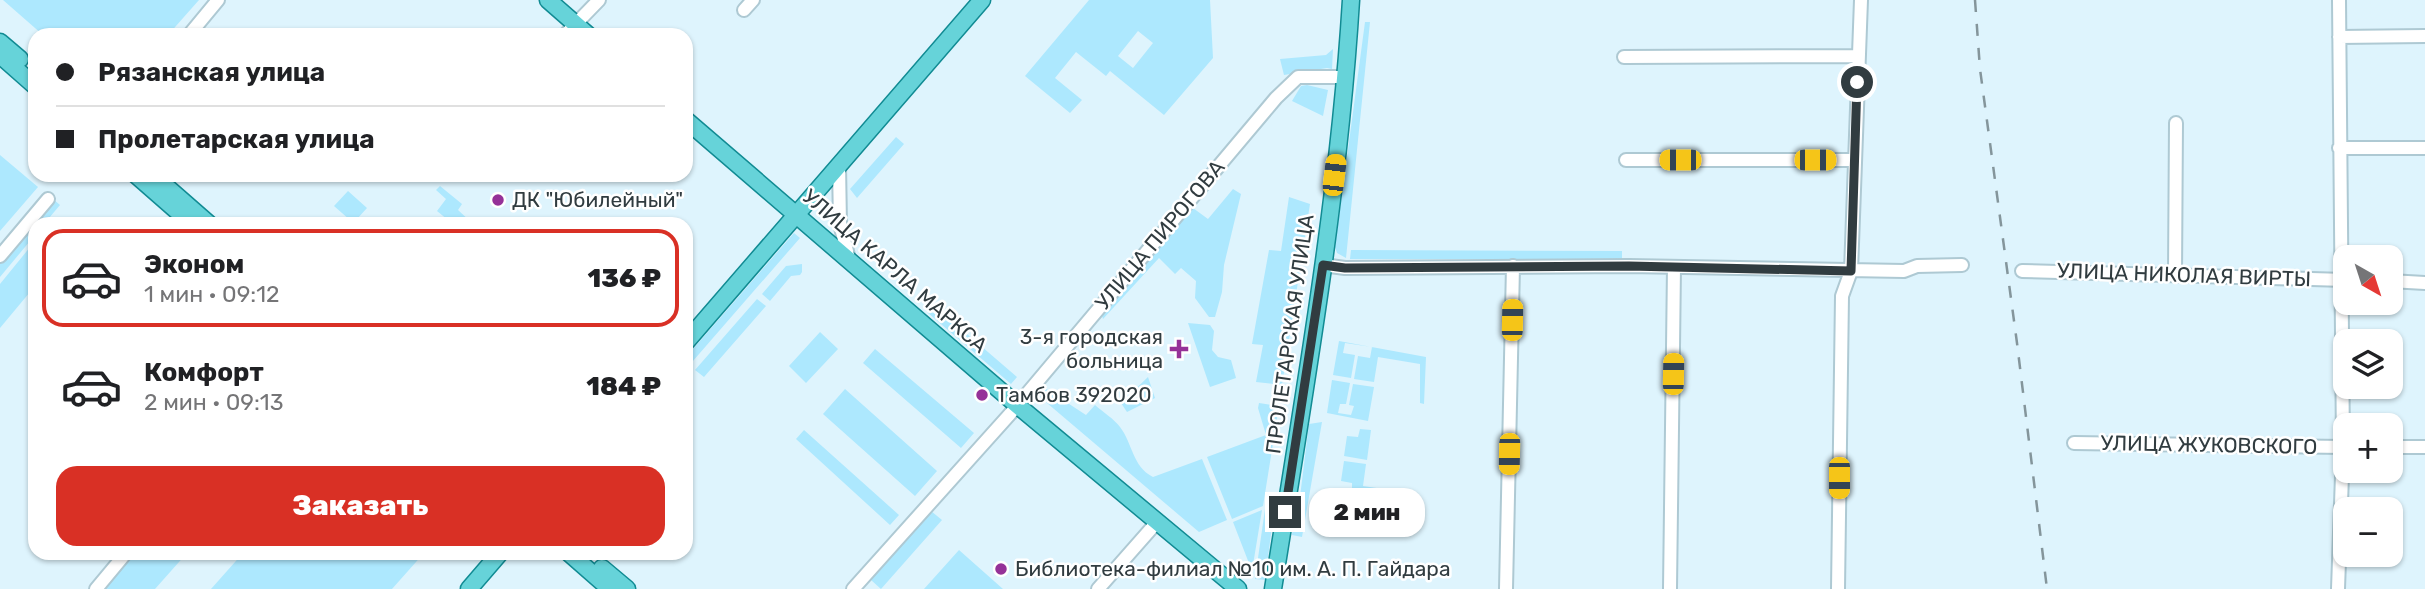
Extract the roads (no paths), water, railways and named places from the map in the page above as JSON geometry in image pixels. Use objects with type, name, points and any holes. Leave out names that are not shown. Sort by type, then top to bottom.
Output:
[{"type":"main road","points":[[548,0],[573,28]]},
{"type":"main road","points":[[693,334],[982,0]]},
{"type":"main road","name":"ПРОЛЕТАРСКАЯ УЛИЦА","points":[[1273,589],[1323,265],[1346,77],[1351,0]]},
{"type":"main road","points":[[0,42],[28,66]]},
{"type":"main road","points":[[0,55],[28,80]]},
{"type":"main road","name":"УЛИЦА КАРЛА МАРКСА","points":[[693,126],[1017,405],[1238,589]]},
{"type":"main road","points":[[144,182],[184,217]]},
{"type":"main road","points":[[161,182],[201,217]]},
{"type":"main road","points":[[469,589],[494,560]]},
{"type":"main road","points":[[577,560],[610,589]]},
{"type":"main road","points":[[594,560],[627,589]]},
{"type":"street","points":[[195,28],[218,0]]},
{"type":"street","points":[[578,28],[599,0]]},
{"type":"street","points":[[1838,589],[1842,296],[1851,271],[1861,0]]},
{"type":"street","points":[[2339,0],[2342,245]]},
{"type":"street","points":[[2339,37],[2425,36]]},
{"type":"street","points":[[1624,57],[1858,56]]},
{"type":"street","name":"УЛИЦА ПИРОГОВА","points":[[853,589],[1017,405],[1276,98],[1298,77],[1346,77]]},
{"type":"street","points":[[2175,275],[2176,123]]},
{"type":"street","points":[[2339,148],[2425,148]]},
{"type":"street","points":[[1626,160],[1854,160]]},
{"type":"street","points":[[839,165],[840,224],[849,259]]},
{"type":"street","points":[[33,217],[48,199]]},
{"type":"street","points":[[0,256],[28,223]]},
{"type":"street","points":[[1323,265],[1345,268],[1513,266],[1851,271],[1904,271],[1917,266],[1962,265]]},
{"type":"street","points":[[1506,589],[1513,266]]},
{"type":"street","points":[[1670,589],[1674,267]]},
{"type":"street","name":"УЛИЦА НИКОЛАЯ ВИРТЫ","points":[[2022,271],[2333,279]]},
{"type":"street","points":[[2403,282],[2425,283]]},
{"type":"street","points":[[2343,315],[2344,413]]},
{"type":"street","name":"УЛИЦА ЖУКОВСКОГО","points":[[2074,443],[2333,447]]},
{"type":"street","points":[[2403,447],[2425,447]]},
{"type":"street","points":[[2338,589],[2342,483]]},
{"type":"street","points":[[1098,589],[1157,522]]},
{"type":"street","points":[[96,589],[120,560]]},
{"type":"railway","points":[[1975,0],[1980,69],[2047,589]]},
{"type":"place","name":"ДК \"Юбилейный\"","points":[[498,200]]},
{"type":"place","name":"3-я городская больница","points":[[1179,349]]},
{"type":"place","name":"Тамбов 392020","points":[[982,395]]},
{"type":"place","name":"Библиотека-филиал №10 им. А. П. Гайдара","points":[[1001,569]]}]
